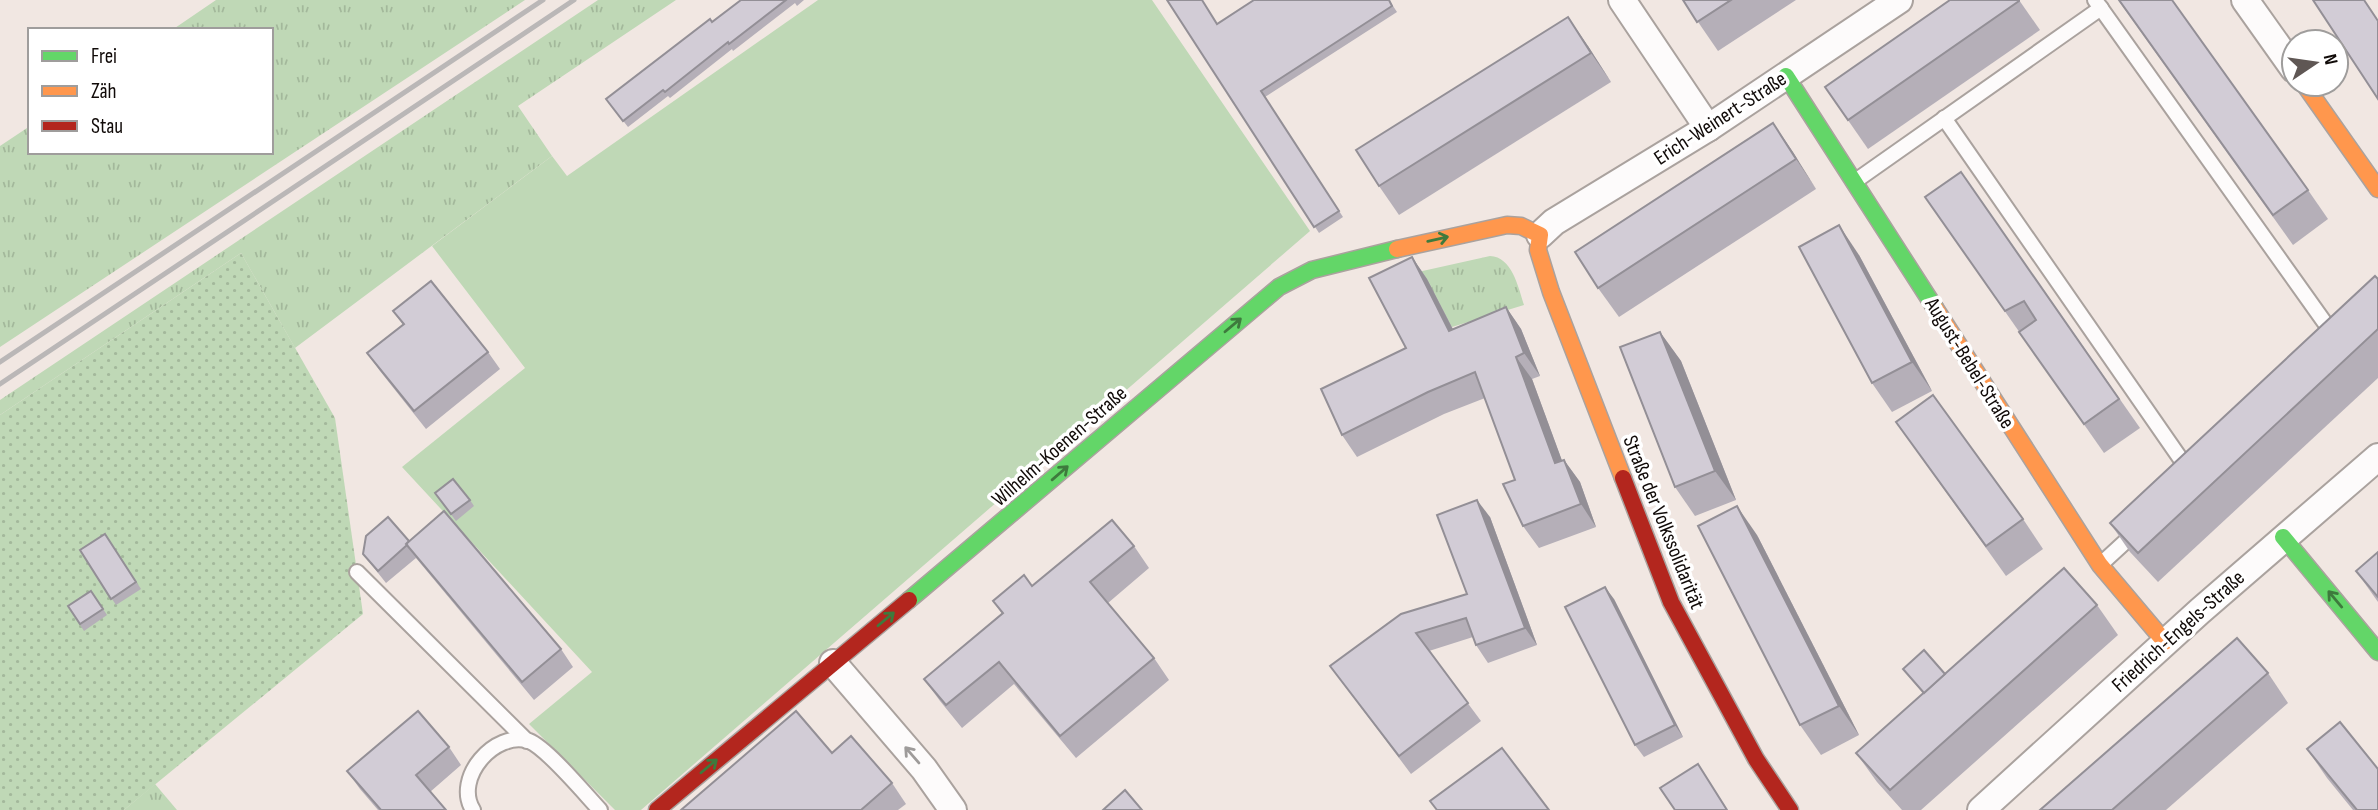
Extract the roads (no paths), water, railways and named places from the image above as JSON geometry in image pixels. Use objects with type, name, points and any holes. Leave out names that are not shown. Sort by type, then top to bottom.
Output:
[{"type":"street","points":[[1622,0],[1708,128]]},
{"type":"street","name":"Erich-Weinert-Straße","points":[[1539,235],[1555,222],[1708,128],[1899,0]]},
{"type":"street","points":[[2245,0],[2280,49]]},
{"type":"street","name":"August-Bebel-Straße","points":[[1786,76],[2100,565],[2165,642]]},
{"type":"street","points":[[2314,98],[2378,189]]},
{"type":"street","name":"Wilhelm-Koenen-Straße","points":[[657,810],[1286,282],[1312,270],[1492,227],[1514,225],[1539,235]]},
{"type":"street","name":"Straße der Volkssolidarität","points":[[1539,235],[1538,252],[1551,292],[1671,601],[1749,747],[1790,810]]},
{"type":"street","name":"Friedrich-Engels-Straße","points":[[1981,810],[2283,537],[2378,457]]},
{"type":"street","points":[[2283,537],[2378,652]]},
{"type":"street","points":[[833,663],[924,769],[953,810]]},
{"type":"lane","points":[[1854,182],[2098,4],[2330,330],[2333,339],[2330,346],[2349,330]]},
{"type":"lane","points":[[1944,118],[2194,476]]},
{"type":"lane","points":[[2100,565],[2150,519]]},
{"type":"lane","points":[[357,572],[527,741],[546,753],[600,810]]},
{"type":"lane","points":[[473,810],[467,792],[468,778],[473,769],[499,745],[514,740],[527,741]]},
{"type":"railway","points":[[0,362],[543,0]]},
{"type":"railway","points":[[0,384],[574,0]]}]
